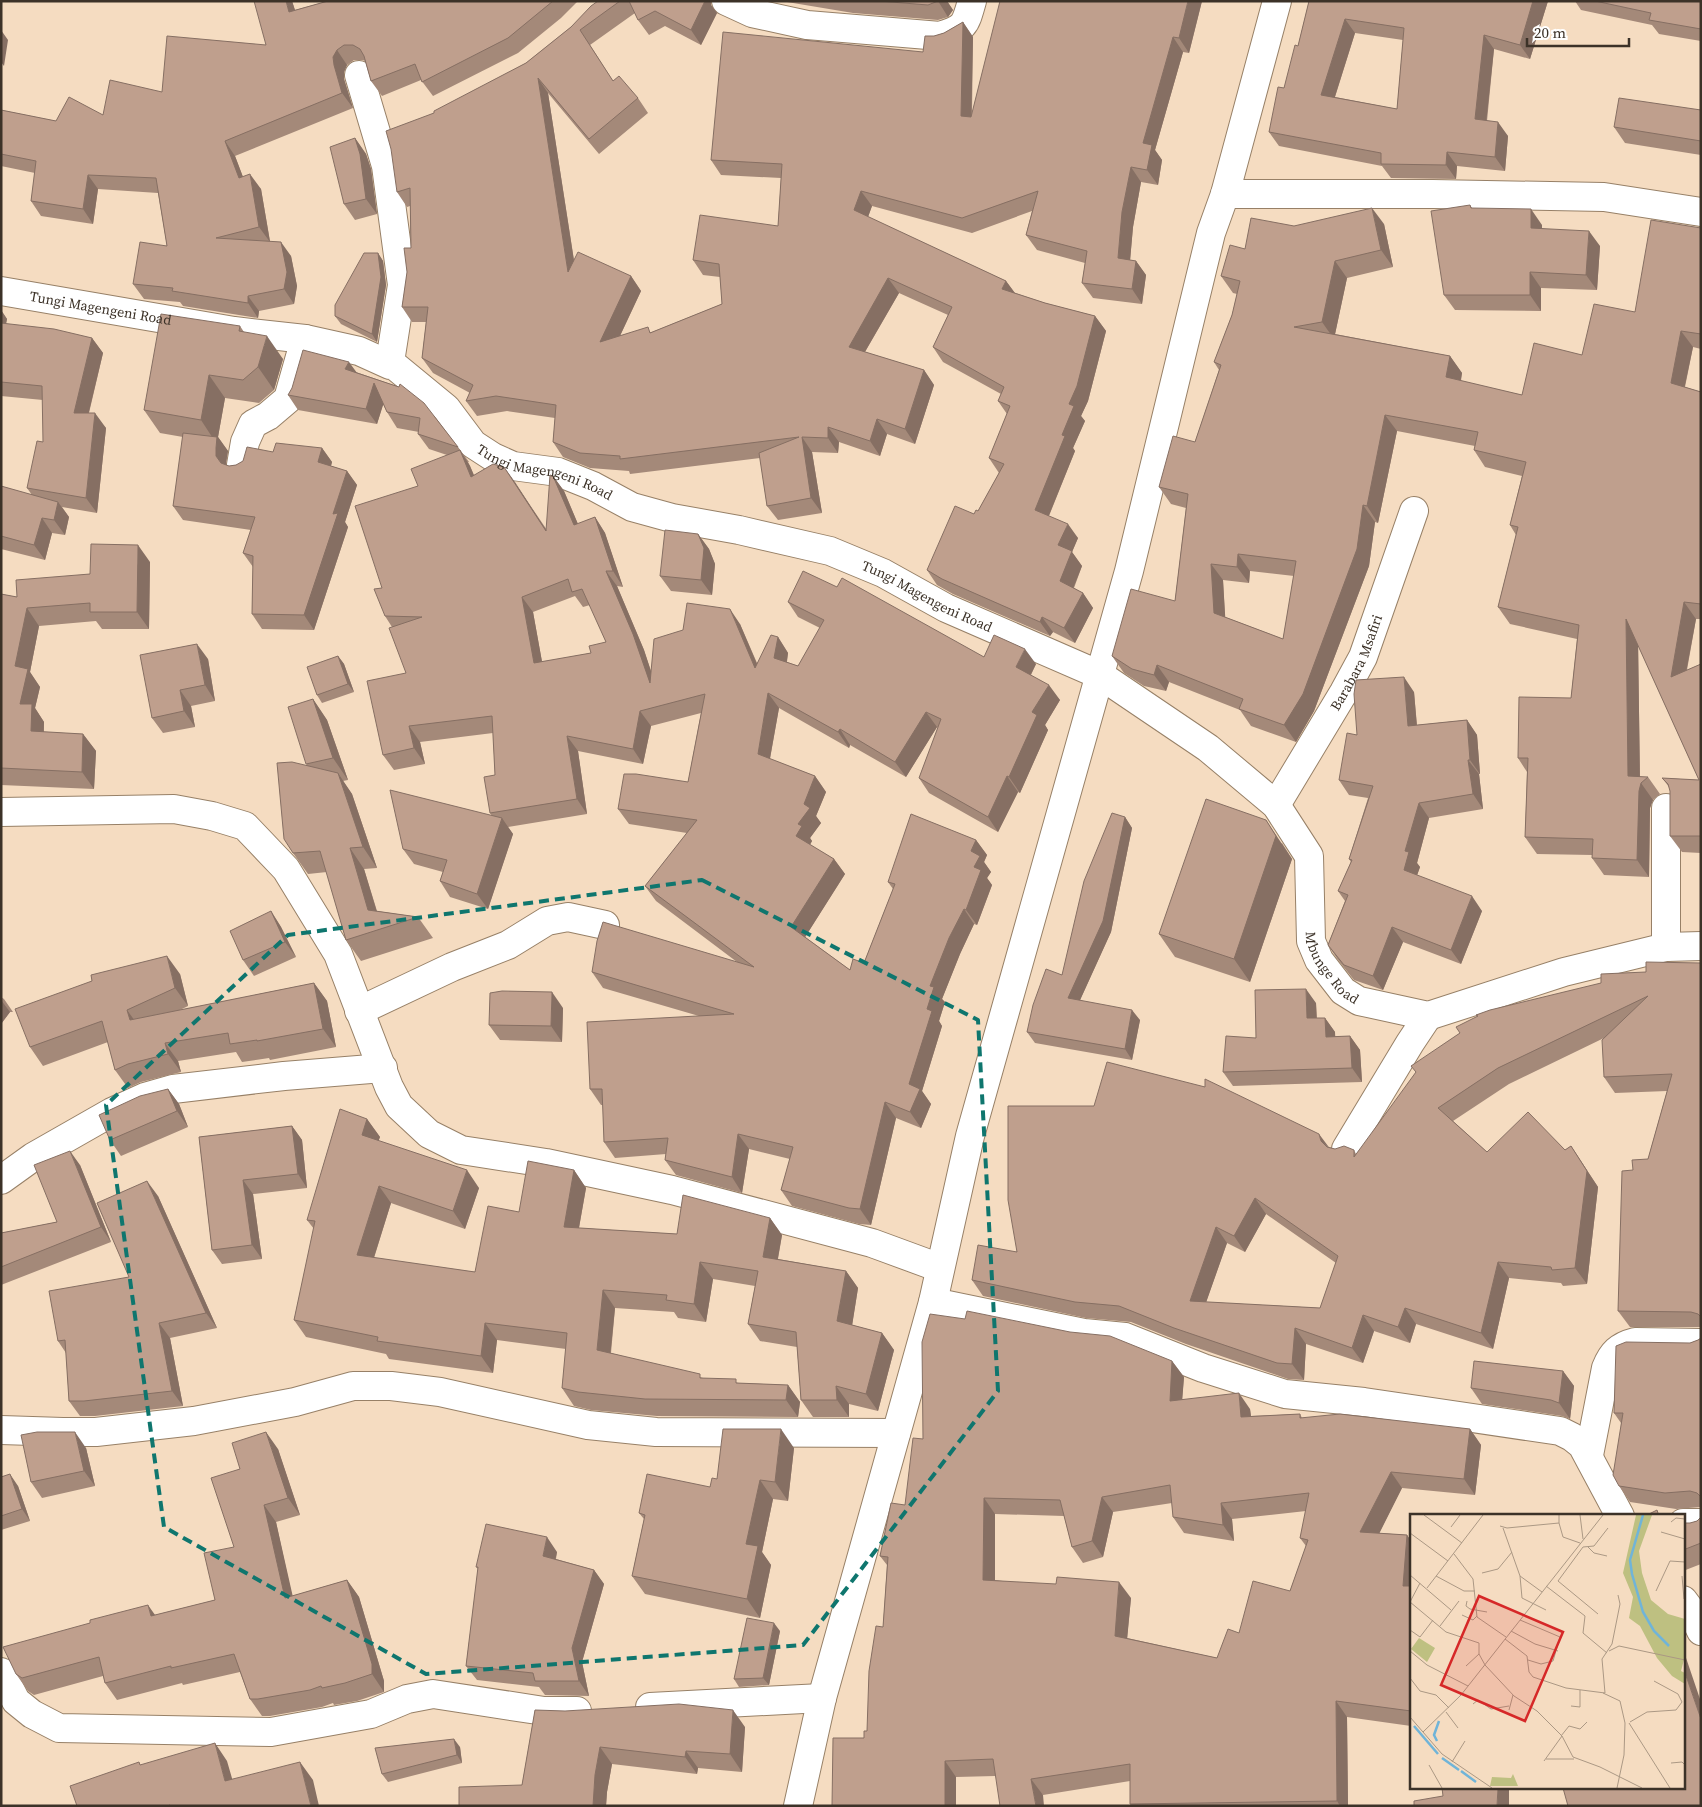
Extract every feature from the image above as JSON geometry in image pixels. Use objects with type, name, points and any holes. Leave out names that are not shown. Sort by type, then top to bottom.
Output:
[{"type":"street","points":[[726,1],[752,13],[807,25],[940,36],[959,30],[967,20],[972,1]]},
{"type":"street","points":[[798,1806],[822,1698],[933,1302],[970,1136],[1129,571],[1211,233],[1225,194],[1277,1]]},
{"type":"street","points":[[359,75],[386,166],[402,285],[390,362]]},
{"type":"street","points":[[378,137],[402,126]]},
{"type":"street","points":[[1225,194],[1433,194],[1604,197],[1701,212]]},
{"type":"street","name":"Tungi Magengeni Road","points":[[1,291],[234,331],[304,339],[358,351],[390,365],[390,362],[446,408],[473,444],[513,466],[558,472],[593,486],[632,507],[672,518],[739,530],[830,551],[883,573],[946,608],[1100,675]]},
{"type":"street","points":[[241,465],[246,442],[253,424],[268,416],[288,399],[304,339]]},
{"type":"street","name":"Barabara Msafiri","points":[[1276,805],[1363,657],[1414,511]]},
{"type":"street","name":"Mbunge Road","points":[[1100,675],[1208,748],[1276,805],[1308,856],[1311,941],[1319,960],[1343,991],[1359,1002],[1428,1016],[1564,972],[1666,947],[1701,946]]},
{"type":"street","points":[[1666,808],[1666,947]]},
{"type":"street","points":[[1,812],[174,809],[212,816],[245,826],[286,869],[338,954],[359,1011],[399,1106],[429,1134],[461,1150],[546,1164],[672,1190],[872,1243],[940,1268]]},
{"type":"street","points":[[359,1011],[452,967],[508,945],[547,921],[568,917],[605,925]]},
{"type":"street","points":[[1346,1149],[1428,1016]]},
{"type":"street","points":[[1,1180],[41,1153],[112,1112],[145,1097],[173,1089],[284,1076],[383,1068]]},
{"type":"street","points":[[933,1302],[1084,1333],[1125,1337],[1203,1368],[1284,1394],[1364,1402],[1560,1431],[1572,1436],[1582,1444],[1619,1514]]},
{"type":"street","points":[[1589,1455],[1606,1368],[1616,1350],[1635,1342],[1701,1343]]},
{"type":"street","points":[[1,1430],[96,1432],[194,1421],[294,1402],[354,1386],[392,1386],[440,1392],[588,1426],[646,1431],[896,1433]]},
{"type":"street","points":[[1684,1522],[1701,1523]]},
{"type":"street","points":[[1684,1601],[1692,1612],[1701,1631]]},
{"type":"street","points":[[1,1672],[16,1701],[32,1714],[59,1728],[272,1732],[371,1714],[407,1699],[433,1694],[544,1710],[576,1712],[822,1698]]},
{"type":"highlighted area","points":[[702,880],[978,1020],[998,1391],[803,1645],[426,1674],[164,1527],[106,1105],[288,935]]},
{"type":"building","points":[[254,1],[286,1],[289,12],[328,1],[553,1],[508,38],[422,82],[415,64],[371,81],[364,56],[360,49],[353,45],[344,45],[337,50],[333,57],[342,93],[225,141],[239,178],[250,174],[259,227],[216,238],[281,242],[287,272],[284,289],[248,296],[248,303],[172,291],[173,288],[133,284],[140,242],[167,246],[156,178],[88,175],[83,209],[31,201],[36,161],[1,154],[1,110],[56,121],[69,97],[103,115],[110,80],[162,92],[167,36],[266,45]]},
{"type":"building","points":[[598,1],[620,1],[580,30],[613,81],[619,76],[638,98],[589,139],[538,78],[568,272],[578,252],[631,276],[600,342],[648,327],[650,333],[722,304],[719,264],[693,260],[700,215],[778,226],[782,164],[711,160],[723,32],[923,52],[925,36],[944,33],[963,22],[961,116],[971,117],[1000,1],[1188,1],[1179,38],[1173,37],[1143,143],[1152,145],[1147,170],[1131,167],[1122,212],[1118,258],[1136,261],[1132,289],[1082,283],[1087,251],[1026,235],[1038,191],[962,218],[861,191],[854,210],[1006,281],[1002,289],[1095,316],[1077,386],[1069,404],[1074,406],[1062,435],[1065,436],[1035,510],[1068,524],[1058,545],[1072,551],[1060,581],[1083,593],[1064,628],[1042,617],[1040,622],[942,579],[927,570],[955,506],[974,514],[976,510],[978,511],[1004,464],[989,458],[1010,406],[998,401],[1004,387],[933,347],[952,307],[888,278],[849,347],[924,370],[905,429],[877,419],[870,441],[828,427],[828,438],[802,437],[811,498],[767,506],[759,453],[799,437],[620,459],[620,456],[580,453],[553,442],[556,405],[496,396],[466,401],[473,385],[422,358],[428,307],[402,307],[407,272],[404,248],[411,248],[410,188],[397,192],[391,149],[386,131],[434,113],[434,111],[526,63],[571,27]]},
{"type":"building","points":[[629,1],[705,1],[691,30],[655,11],[638,20]]},
{"type":"building","points":[[879,1],[938,1],[928,5]]},
{"type":"building","points":[[1309,1],[1533,1],[1520,45],[1484,35],[1475,119],[1498,122],[1495,157],[1447,152],[1446,165],[1381,164],[1381,153],[1269,132],[1278,87],[1284,88],[1295,45],[1298,46]],"holes":[[[1345,19],[1404,28],[1397,109],[1321,95]]]},
{"type":"building","points":[[1595,1],[1701,1],[1701,29],[1649,20],[1651,13]]},
{"type":"building","points":[[1619,98],[1701,110],[1701,141],[1614,127]]},
{"type":"building","points":[[355,138],[360,154],[366,199],[344,204],[330,147]]},
{"type":"building","points":[[1470,205],[1471,208],[1531,209],[1531,228],[1589,231],[1586,275],[1530,272],[1530,295],[1444,295],[1431,211]]},
{"type":"building","points":[[1372,208],[1381,250],[1335,261],[1322,322],[1294,327],[1450,356],[1446,377],[1522,395],[1534,343],[1582,355],[1594,304],[1635,312],[1651,220],[1701,228],[1701,334],[1681,331],[1671,383],[1701,392],[1701,604],[1684,602],[1671,677],[1701,664],[1701,836],[1670,836],[1670,791],[1668,784],[1662,778],[1699,780],[1626,619],[1628,776],[1648,777],[1641,783],[1639,791],[1637,860],[1592,858],[1593,839],[1525,837],[1528,758],[1518,758],[1519,697],[1571,698],[1579,625],[1498,607],[1518,527],[1510,525],[1526,462],[1474,450],[1478,432],[1385,415],[1367,506],[1363,505],[1357,549],[1303,694],[1284,725],[1239,709],[1243,699],[1157,665],[1154,675],[1132,669],[1112,656],[1131,589],[1175,601],[1188,494],[1159,487],[1173,436],[1195,442],[1221,365],[1214,362],[1232,315],[1240,281],[1221,276],[1230,245],[1245,249],[1251,218],[1294,226]],"holes":[[[1238,554],[1296,561],[1283,639],[1214,613],[1211,564],[1237,567]]]},
{"type":"building","points":[[364,253],[378,253],[381,277],[372,334],[335,316],[335,305]]},
{"type":"building","points":[[161,314],[240,326],[239,331],[267,336],[258,367],[243,380],[209,375],[201,420],[144,410]]},
{"type":"building","points":[[1,323],[54,329],[92,338],[74,413],[95,413],[86,498],[27,488],[37,441],[43,442],[42,386],[1,382]]},
{"type":"building","points":[[303,350],[349,362],[345,369],[399,387],[400,384],[424,403],[458,447],[418,434],[420,418],[387,412],[374,383],[366,409],[288,395],[292,388]]},
{"type":"building","points":[[183,433],[217,437],[216,456],[221,463],[229,466],[243,461],[247,447],[273,452],[276,443],[322,448],[318,462],[347,471],[333,514],[338,513],[304,615],[252,614],[253,556],[243,553],[255,517],[173,506]]},
{"type":"building","points":[[460,450],[471,477],[493,464],[504,467],[546,531],[550,475],[553,476],[574,525],[595,517],[613,571],[606,571],[633,634],[650,683],[654,639],[683,630],[687,603],[730,609],[755,668],[771,635],[778,637],[774,658],[798,666],[824,620],[788,602],[803,571],[837,587],[842,578],[984,657],[994,635],[1025,649],[1016,667],[1049,685],[1032,712],[1037,715],[1009,777],[1007,776],[988,817],[919,778],[941,719],[926,712],[895,762],[840,729],[838,732],[768,693],[758,754],[815,776],[804,804],[810,808],[798,824],[802,826],[796,836],[834,859],[791,927],[850,970],[853,959],[864,963],[895,884],[888,882],[911,814],[976,840],[971,851],[980,856],[974,867],[981,870],[966,910],[964,909],[949,938],[930,986],[934,987],[927,1009],[932,1011],[909,1084],[920,1089],[910,1112],[885,1102],[860,1209],[849,1208],[781,1190],[793,1147],[738,1134],[732,1177],[665,1160],[668,1138],[604,1142],[602,1089],[590,1089],[587,1022],[734,1014],[592,972],[597,941],[603,922],[754,967],[645,886],[697,820],[618,809],[624,774],[688,782],[705,694],[640,711],[633,749],[567,736],[577,799],[490,813],[484,777],[495,775],[492,716],[409,726],[414,748],[383,755],[367,681],[406,673],[389,628],[422,617],[385,616],[374,589],[382,588],[355,506],[418,486],[411,469]],"holes":[[[568,579],[572,592],[582,589],[606,642],[589,646],[591,653],[534,663],[522,597]]]},
{"type":"building","points":[[1,486],[58,502],[54,520],[42,518],[34,545],[1,536]]},
{"type":"building","points":[[665,530],[698,534],[704,548],[701,580],[660,576]]},
{"type":"building","points":[[91,544],[138,545],[137,612],[90,612],[90,603],[27,608],[15,666],[28,669],[20,704],[32,704],[31,731],[83,734],[82,772],[1,768],[1,594],[17,597],[16,580],[90,574]]},
{"type":"building","points":[[197,644],[205,685],[180,690],[184,711],[152,718],[140,655]]},
{"type":"building","points":[[338,656],[348,684],[317,695],[307,667]]},
{"type":"building","points":[[1404,677],[1408,726],[1467,720],[1470,760],[1468,760],[1473,794],[1419,803],[1405,851],[1409,852],[1404,870],[1472,896],[1451,950],[1392,927],[1373,976],[1344,965],[1328,945],[1348,895],[1338,891],[1352,860],[1349,859],[1373,786],[1339,780],[1347,733],[1357,735],[1354,694],[1356,680]]},
{"type":"building","points":[[313,699],[333,758],[306,764],[288,707]]},
{"type":"building","points":[[292,762],[338,773],[363,847],[350,848],[368,910],[418,917],[346,940],[320,851],[293,853],[284,839],[277,763]]},
{"type":"building","points":[[390,790],[502,818],[477,894],[440,881],[447,860],[403,849]]},
{"type":"building","points":[[1206,799],[1266,820],[1276,836],[1234,959],[1159,934]]},
{"type":"building","points":[[1112,813],[1125,817],[1103,921],[1068,998],[1132,1010],[1125,1049],[1027,1032],[1033,1005],[1046,969],[1062,975],[1084,881]]},
{"type":"building","points":[[271,911],[285,942],[243,960],[230,931]]},
{"type":"building","points":[[167,956],[175,988],[127,1010],[130,1020],[314,983],[323,1029],[230,1044],[228,1033],[165,1043],[168,1054],[128,1064],[115,1070],[102,1021],[30,1047],[15,1009],[92,981],[91,975]]},
{"type":"building","points":[[1646,962],[1701,963],[1701,1317],[1691,1312],[1618,1311],[1622,1171],[1633,1170],[1632,1160],[1648,1159],[1672,1074],[1604,1077],[1602,1040],[1648,996],[1498,1068],[1438,1108],[1487,1152],[1528,1112],[1565,1150],[1571,1146],[1587,1171],[1575,1268],[1552,1270],[1551,1267],[1498,1262],[1481,1333],[1405,1308],[1398,1327],[1363,1315],[1352,1348],[1295,1328],[1292,1364],[1277,1363],[1174,1328],[1119,1306],[1075,1302],[972,1280],[978,1245],[1017,1252],[1008,1200],[1008,1106],[1094,1106],[1107,1062],[1205,1087],[1205,1079],[1319,1134],[1321,1141],[1327,1147],[1335,1149],[1344,1146],[1354,1150],[1354,1157],[1416,1072],[1411,1066],[1460,1033],[1456,1027],[1478,1016],[1476,1015],[1490,1010],[1601,983],[1601,974],[1646,972]],"holes":[[[1255,1198],[1338,1256],[1320,1308],[1190,1301],[1216,1227],[1234,1236]]]},
{"type":"building","points":[[1306,989],[1307,1018],[1325,1018],[1326,1037],[1350,1036],[1352,1068],[1223,1072],[1226,1036],[1256,1038],[1255,990]]},
{"type":"building","points":[[502,991],[552,992],[551,1026],[489,1025],[490,993]]},
{"type":"building","points":[[168,1089],[177,1111],[110,1140],[99,1115],[140,1096]]},
{"type":"building","points":[[340,1109],[367,1119],[362,1135],[467,1170],[453,1211],[379,1186],[357,1255],[475,1272],[488,1206],[519,1212],[528,1161],[574,1170],[564,1227],[677,1234],[683,1195],[770,1218],[763,1257],[846,1271],[837,1321],[882,1333],[866,1394],[836,1386],[837,1400],[801,1400],[796,1332],[748,1324],[758,1271],[700,1262],[694,1304],[666,1300],[667,1295],[603,1290],[597,1350],[700,1374],[700,1378],[736,1379],[736,1383],[788,1385],[786,1400],[645,1399],[578,1392],[562,1388],[567,1333],[485,1323],[481,1356],[377,1341],[378,1337],[294,1320],[315,1221],[307,1220]]},
{"type":"building","points":[[292,1126],[298,1174],[243,1180],[252,1245],[212,1250],[199,1137]]},
{"type":"building","points":[[70,1151],[101,1227],[1,1267],[1,1233],[57,1222],[34,1165]]},
{"type":"building","points":[[147,1181],[206,1313],[159,1323],[172,1391],[69,1401],[65,1340],[58,1341],[49,1291],[129,1277],[97,1203]]},
{"type":"building","points":[[967,1311],[1070,1332],[1110,1336],[1172,1361],[1170,1401],[1239,1393],[1241,1417],[1300,1414],[1300,1418],[1340,1414],[1470,1429],[1464,1479],[1391,1472],[1360,1532],[1407,1535],[1403,1586],[1410,1586],[1410,1711],[1336,1701],[1337,1801],[1130,1804],[1130,1764],[1031,1779],[1036,1806],[1000,1806],[993,1759],[945,1761],[945,1806],[832,1806],[833,1738],[864,1738],[864,1731],[867,1731],[869,1671],[876,1626],[883,1627],[888,1557],[880,1556],[891,1503],[905,1505],[913,1438],[923,1439],[922,1342],[930,1314],[965,1319]],"holes":[[[1170,1485],[1173,1517],[1223,1525],[1221,1503],[1309,1493],[1300,1538],[1308,1540],[1290,1591],[1253,1581],[1239,1633],[1228,1629],[1217,1658],[1115,1636],[1119,1582],[1057,1577],[1056,1584],[983,1580],[984,1498],[1060,1500],[1072,1547],[1092,1541],[1102,1497]]]},
{"type":"building","points":[[1701,1338],[1701,1497],[1697,1493],[1690,1491],[1665,1493],[1619,1486],[1613,1475],[1623,1413],[1614,1413],[1616,1346],[1626,1342],[1690,1343]]},
{"type":"building","points":[[1474,1361],[1563,1371],[1559,1403],[1551,1400],[1471,1388]]},
{"type":"building","points":[[723,1429],[781,1429],[775,1482],[760,1480],[746,1544],[758,1546],[747,1599],[632,1576],[645,1515],[639,1513],[647,1474],[710,1487],[712,1478],[717,1479]]},
{"type":"building","points":[[37,1432],[75,1432],[84,1471],[31,1482],[21,1435]]},
{"type":"building","points":[[266,1432],[288,1498],[264,1505],[285,1598],[347,1580],[372,1664],[372,1674],[322,1688],[321,1686],[310,1690],[250,1699],[234,1654],[171,1668],[171,1666],[105,1683],[99,1657],[22,1678],[16,1674],[3,1647],[90,1623],[90,1620],[148,1605],[151,1616],[215,1600],[204,1553],[234,1547],[211,1478],[240,1469],[232,1443]]},
{"type":"building","points":[[10,1474],[22,1509],[1,1516],[1,1477]]},
{"type":"building","points":[[1657,1510],[1658,1514],[1649,1514]]},
{"type":"building","points":[[1701,1517],[1701,1543],[1684,1550],[1684,1523],[1697,1521]]},
{"type":"building","points":[[486,1524],[547,1537],[543,1556],[594,1570],[572,1648],[579,1681],[535,1681],[533,1673],[466,1666],[478,1567],[476,1567]]},
{"type":"building","points":[[747,1618],[774,1623],[763,1678],[734,1679]]},
{"type":"building","points":[[1684,1670],[1701,1719],[1701,1806],[1568,1806],[1564,1790],[1684,1790]]},
{"type":"building","points":[[679,1704],[733,1710],[730,1754],[686,1751],[685,1757],[600,1747],[595,1775],[593,1806],[459,1806],[459,1787],[522,1785],[535,1710],[565,1711]]},
{"type":"building","points":[[454,1739],[457,1755],[382,1774],[375,1748]]},
{"type":"building","points":[[215,1743],[225,1781],[300,1762],[311,1806],[77,1806],[70,1786],[139,1762],[140,1765]]},
{"type":"building","points":[[1442,1790],[1498,1790],[1497,1806],[1414,1806],[1414,1801],[1443,1796]]}]
